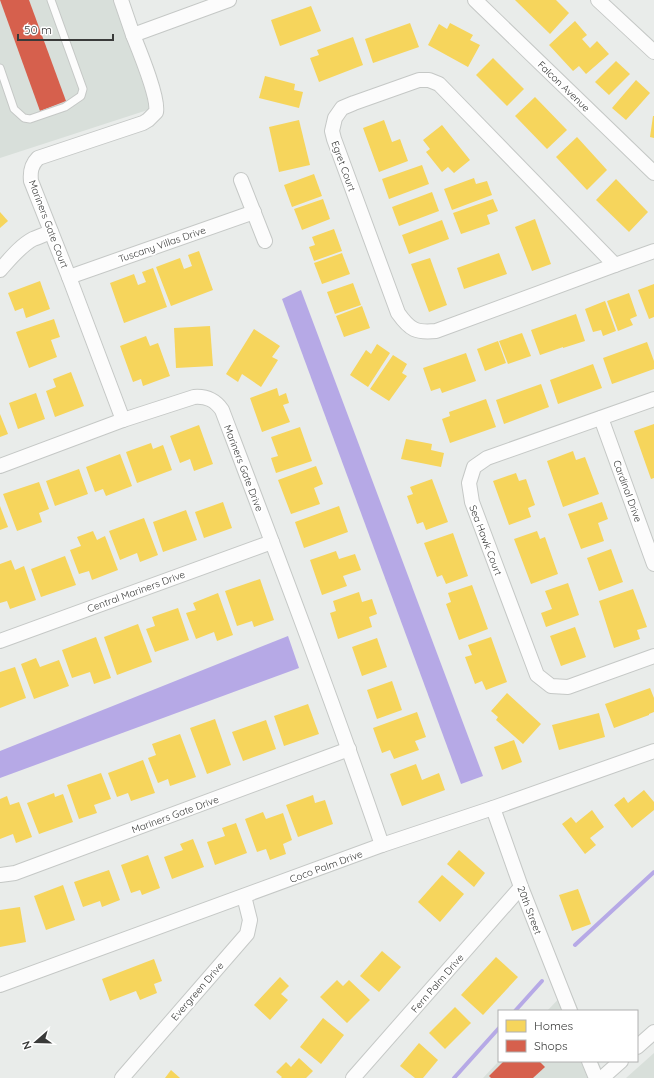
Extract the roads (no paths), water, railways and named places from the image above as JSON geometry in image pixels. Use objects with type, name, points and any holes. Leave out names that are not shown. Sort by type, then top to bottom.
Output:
[{"type":"street","points":[[121,0],[133,34],[229,0]]},
{"type":"street","points":[[598,0],[654,52]]},
{"type":"street","name":"Falcon Avenue","points":[[477,1],[654,173]]},
{"type":"street","name":"Mariners Gate Court","points":[[123,420],[70,277],[31,181],[30,171],[33,163],[38,158],[143,123],[156,112],[157,104],[133,34]]},
{"type":"street","name":"Egret Court","points":[[615,265],[439,84],[430,80],[419,80],[342,108],[335,118],[332,131],[334,139],[398,314],[405,324],[411,328],[424,332],[436,331],[654,251]]},
{"type":"street","points":[[241,180],[265,241]]},
{"type":"street","name":"Tuscany Villas Drive","points":[[70,277],[254,212]]},
{"type":"street","points":[[0,270],[15,253],[33,239],[51,232]]},
{"type":"street","name":"Mariners Gate Drive","points":[[0,466],[123,420],[194,397],[207,397],[215,402],[222,410],[272,542],[349,749],[382,846]]},
{"type":"street","name":"Sea Hawk Court","points":[[654,399],[487,458],[474,467],[469,483],[472,502],[537,675],[551,686],[568,687],[654,656]]},
{"type":"street","name":"Cardinal Drive","points":[[601,418],[654,564]]},
{"type":"street","name":"Central Mariners Drive","points":[[0,641],[272,542]]},
{"type":"street","name":"Mariners Gate Drive","points":[[0,875],[15,873],[349,749]]},
{"type":"street","name":"Coco Palm Drive","points":[[0,985],[382,846],[654,751]]},
{"type":"street","name":"20th Street","points":[[493,808],[521,887],[570,1010]]},
{"type":"street","name":"Fern Palm Drive","points":[[353,1078],[521,887]]},
{"type":"street","name":"Evergreen Drive","points":[[122,1078],[247,934],[250,920],[244,896]]},
{"type":"street","points":[[638,1046],[654,1032]]},
{"type":"street","points":[[589,1062],[596,1078]]},
{"type":"street","points":[[602,1078],[620,1062]]},
{"type":"lane","points":[[0,68],[14,109],[24,118],[30,119],[64,107],[81,96],[83,89],[51,0]]},
{"type":"waterway","points":[[575,945],[654,872]]},
{"type":"waterway","points":[[516,1010],[542,981]]},
{"type":"waterway","points":[[454,1078],[498,1029]]}]
